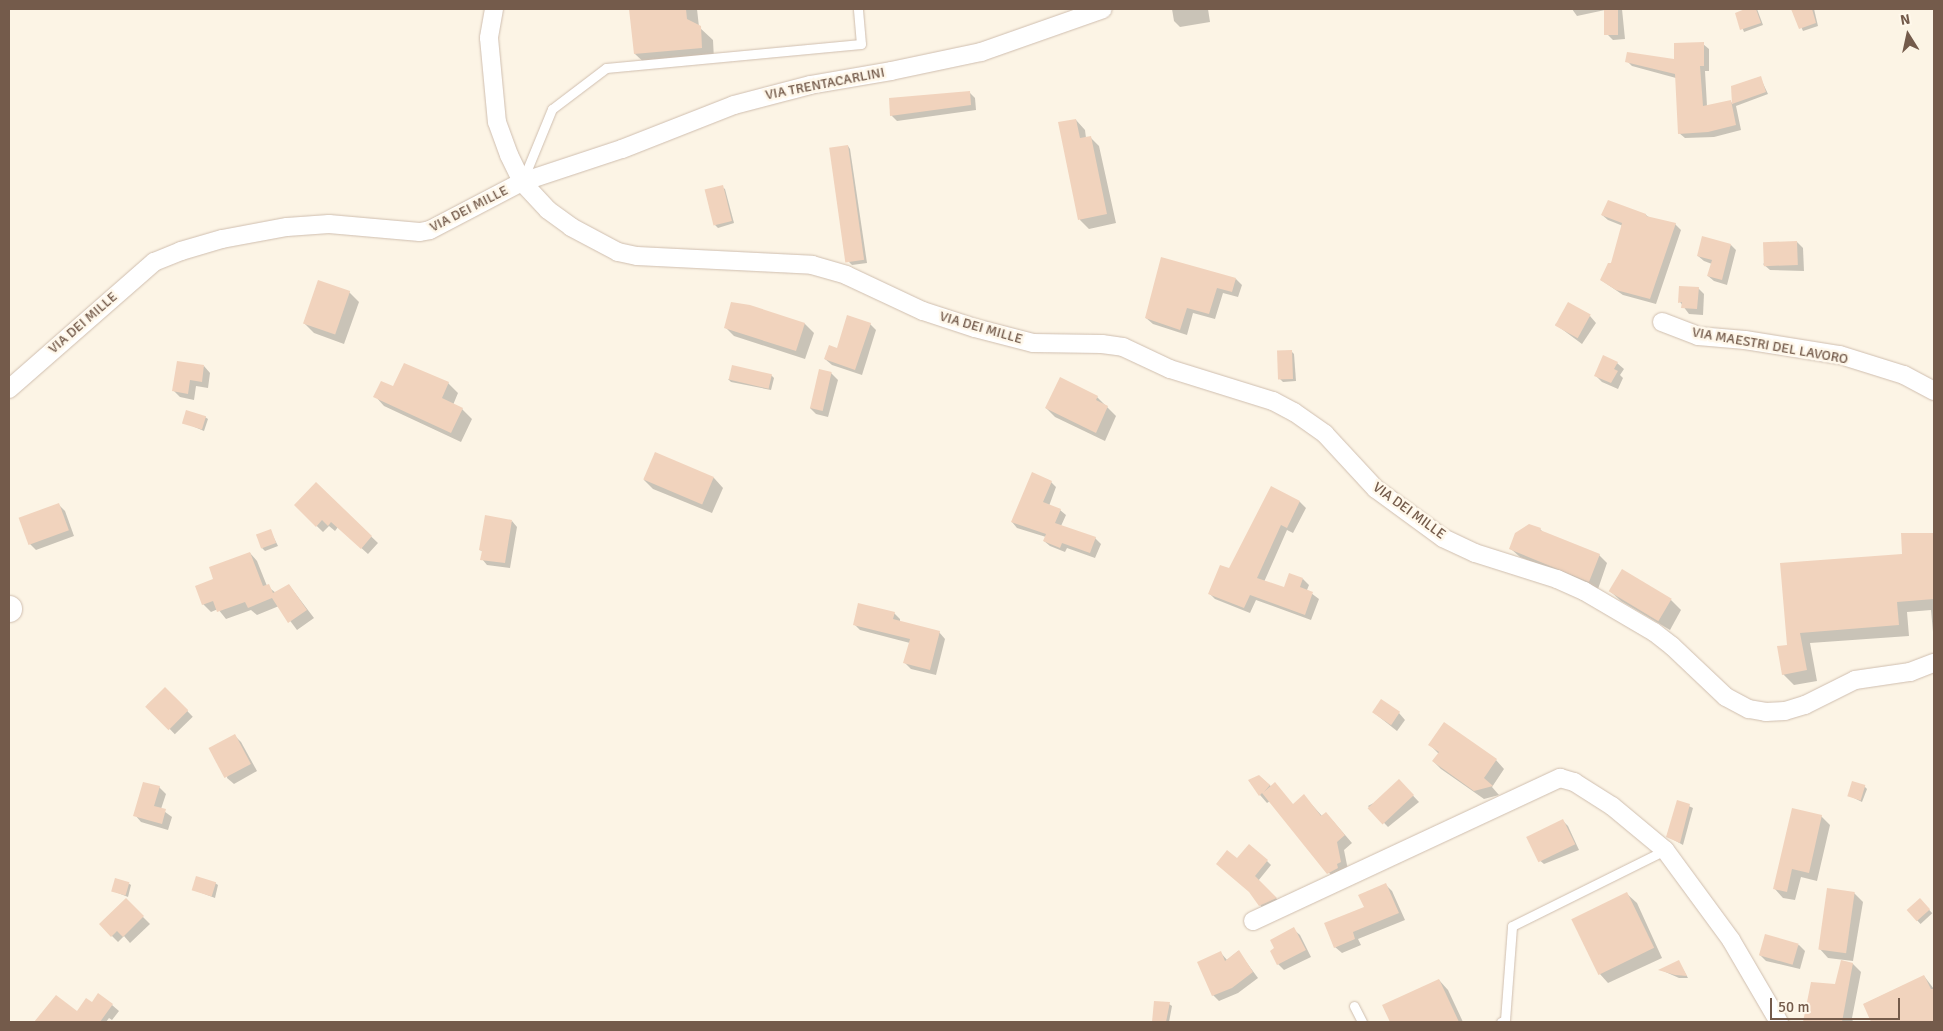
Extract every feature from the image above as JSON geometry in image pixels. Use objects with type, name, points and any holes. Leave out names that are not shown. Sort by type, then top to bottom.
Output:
[{"type":"street","points":[[494,9],[488,38],[497,122],[509,155],[522,182]]},
{"type":"street","name":"VIA TRENTACARLINI","points":[[522,182],[622,149],[734,105],[810,84],[891,72],[972,54],[1002,46],[1103,9]]},
{"type":"street","name":"VIA DEI MILLE","points":[[9,389],[154,262],[181,251],[222,239],[287,227],[329,224],[420,232],[430,230],[522,182],[548,210],[571,227],[618,252],[637,256],[812,265],[846,275],[923,310],[975,328],[1033,343],[1102,344],[1123,347],[1170,369],[1273,401],[1294,412],[1325,434],[1376,489],[1443,538],[1475,553],[1557,579],[1584,591],[1654,632],[1726,697],[1749,709],[1766,712],[1785,710],[1805,705],[1855,680],[1910,672],[1934,663]]},
{"type":"street","name":"VIA MAESTRI DEL LAVORO","points":[[1662,322],[1698,336],[1745,340],[1840,355],[1904,376],[1934,392]]},
{"type":"street","points":[[1253,921],[1560,778],[1574,782],[1612,806],[1665,850],[1731,940],[1778,1022]]},
{"type":"lane","points":[[522,182],[552,109],[606,68],[861,44],[858,9]]},
{"type":"lane","points":[[1501,1022],[1505,1020],[1512,926],[1665,850]]},
{"type":"lane","points":[[1354,1006],[1362,1022]]},
{"type":"building","points":[[629,9],[686,9],[687,19],[701,26],[702,48],[634,54]]},
{"type":"building","points":[[1604,9],[1618,9],[1618,35],[1604,35]]},
{"type":"building","points":[[1745,9],[1756,9],[1761,23],[1740,30],[1735,13]]},
{"type":"building","points":[[1791,9],[1812,9],[1816,23],[1799,29]]},
{"type":"building","points":[[1704,42],[1704,66],[1700,66],[1703,106],[1731,100],[1736,125],[1708,132],[1678,134],[1675,74],[1625,62],[1627,52],[1674,59],[1674,43]]},
{"type":"building","points":[[1761,76],[1766,92],[1732,104],[1731,86]]},
{"type":"building","points":[[970,91],[971,105],[890,116],[889,98]]},
{"type":"building","points":[[1076,119],[1080,138],[1091,136],[1107,214],[1078,220],[1058,122]]},
{"type":"building","points":[[848,145],[864,260],[845,263],[829,148]]},
{"type":"building","points":[[723,185],[732,221],[714,225],[705,190]]},
{"type":"building","points":[[1608,200],[1646,214],[1646,216],[1676,223],[1650,299],[1616,290],[1600,280],[1608,263],[1611,263],[1622,223],[1601,215]]},
{"type":"building","points":[[1702,236],[1731,244],[1722,280],[1707,276],[1712,260],[1697,256]]},
{"type":"building","points":[[1797,241],[1798,265],[1764,266],[1763,242]]},
{"type":"building","points":[[1161,257],[1236,278],[1232,292],[1217,288],[1209,314],[1187,308],[1180,330],[1145,318]]},
{"type":"building","points":[[318,280],[350,291],[335,335],[303,323]]},
{"type":"building","points":[[1679,286],[1699,287],[1697,309],[1681,308],[1682,302],[1678,303]]},
{"type":"building","points":[[731,302],[750,305],[805,323],[796,351],[724,328]]},
{"type":"building","points":[[1568,302],[1591,315],[1578,338],[1555,326]]},
{"type":"building","points":[[847,315],[871,323],[855,370],[824,359],[829,345],[837,348]]},
{"type":"building","points":[[1292,350],[1293,379],[1278,380],[1277,351]]},
{"type":"building","points":[[1603,355],[1618,362],[1614,369],[1618,371],[1611,383],[1594,376]]},
{"type":"building","points":[[177,361],[204,365],[202,382],[190,380],[188,394],[172,391]]},
{"type":"building","points":[[404,363],[449,382],[442,398],[463,408],[451,433],[373,397],[381,381],[393,386]]},
{"type":"building","points":[[732,365],[772,374],[769,389],[729,380]]},
{"type":"building","points":[[819,369],[832,372],[823,411],[810,408]]},
{"type":"building","points":[[1060,377],[1098,396],[1096,400],[1108,406],[1096,433],[1045,408]]},
{"type":"building","points":[[186,410],[206,416],[202,430],[182,423]]},
{"type":"building","points":[[655,452],[714,477],[702,505],[643,480]]},
{"type":"building","points":[[1032,472],[1052,481],[1043,502],[1061,509],[1055,523],[1096,537],[1090,553],[1062,543],[1060,548],[1043,541],[1046,534],[1011,522]]},
{"type":"building","points":[[316,482],[372,536],[361,549],[331,522],[328,526],[322,520],[316,527],[294,505]]},
{"type":"building","points":[[1271,486],[1300,501],[1287,528],[1281,525],[1257,578],[1284,587],[1289,573],[1303,578],[1300,587],[1313,592],[1305,615],[1250,595],[1244,608],[1208,594],[1220,565],[1229,568]]},
{"type":"building","points":[[59,503],[69,530],[29,545],[19,518]]},
{"type":"building","points":[[485,515],[512,520],[505,563],[480,560],[482,551],[479,550]]},
{"type":"building","points":[[1529,524],[1600,554],[1589,582],[1509,549],[1515,533]]},
{"type":"building","points":[[271,529],[276,543],[261,549],[256,534]]},
{"type":"building","points":[[1901,533],[1934,533],[1934,599],[1897,602],[1899,625],[1800,633],[1807,670],[1782,675],[1777,646],[1787,645],[1780,563],[1902,554]]},
{"type":"building","points":[[250,552],[263,586],[269,584],[273,593],[289,584],[307,610],[288,623],[272,598],[248,608],[245,602],[217,612],[213,601],[202,605],[195,586],[213,579],[209,567]]},
{"type":"building","points":[[1622,569],[1672,599],[1658,621],[1609,591]]},
{"type":"building","points":[[858,603],[895,612],[893,619],[940,631],[930,670],[903,663],[910,639],[853,625]]},
{"type":"building","points":[[165,687],[188,710],[169,730],[145,707]]},
{"type":"building","points":[[1381,699],[1400,712],[1391,725],[1372,712]]},
{"type":"building","points":[[1444,722],[1497,759],[1484,778],[1493,786],[1474,791],[1432,761],[1439,752],[1428,745]]},
{"type":"building","points":[[235,734],[251,764],[224,778],[209,748]]},
{"type":"building","points":[[1259,775],[1270,785],[1264,792],[1275,782],[1293,804],[1304,794],[1321,816],[1326,812],[1345,835],[1337,842],[1341,862],[1337,864],[1338,868],[1327,874],[1262,793],[1259,796],[1248,780]]},
{"type":"building","points":[[1399,779],[1414,795],[1383,824],[1368,808]]},
{"type":"building","points":[[1852,781],[1865,785],[1861,800],[1847,796]]},
{"type":"building","points":[[143,782],[160,786],[154,806],[166,809],[162,824],[133,816]]},
{"type":"building","points":[[1677,800],[1690,804],[1680,843],[1666,837]]},
{"type":"building","points":[[1792,808],[1822,815],[1809,873],[1792,869],[1787,892],[1773,889]]},
{"type":"building","points":[[1563,819],[1575,844],[1538,862],[1526,837]]},
{"type":"building","points":[[1249,844],[1268,860],[1255,876],[1277,898],[1259,906],[1249,892],[1216,864],[1227,850],[1237,858]]},
{"type":"building","points":[[196,876],[216,882],[212,896],[192,890]]},
{"type":"building","points":[[115,878],[129,882],[126,896],[111,891]]},
{"type":"building","points":[[1386,883],[1399,913],[1353,932],[1355,939],[1334,948],[1324,923],[1364,907],[1358,895]]},
{"type":"building","points":[[1827,888],[1855,892],[1846,953],[1818,949]]},
{"type":"building","points":[[1627,892],[1654,948],[1598,975],[1571,919]]},
{"type":"building","points":[[126,898],[144,916],[123,937],[117,931],[111,937],[99,924]]},
{"type":"building","points":[[1920,898],[1930,909],[1917,921],[1907,910]]},
{"type":"building","points":[[1294,927],[1306,950],[1277,965],[1270,951],[1274,948],[1270,940]]},
{"type":"building","points":[[1765,934],[1799,944],[1793,965],[1759,955]]},
{"type":"building","points":[[1239,950],[1253,972],[1232,988],[1212,996],[1197,962],[1221,951],[1225,961]]},
{"type":"building","points":[[1679,960],[1687,976],[1658,970]]},
{"type":"building","points":[[1841,960],[1853,963],[1842,1022],[1803,1022],[1811,982],[1835,984]]},
{"type":"building","points":[[1924,975],[1931,989],[1934,989],[1934,1022],[1871,1022],[1863,1004]]},
{"type":"building","points":[[1439,979],[1459,1022],[1390,1022],[1382,1005]]},
{"type":"building","points":[[98,993],[113,1004],[100,1022],[34,1022],[56,995],[77,1011],[86,998],[92,1002]]},
{"type":"building","points":[[1154,1001],[1170,1002],[1166,1022],[1152,1022]]}]
